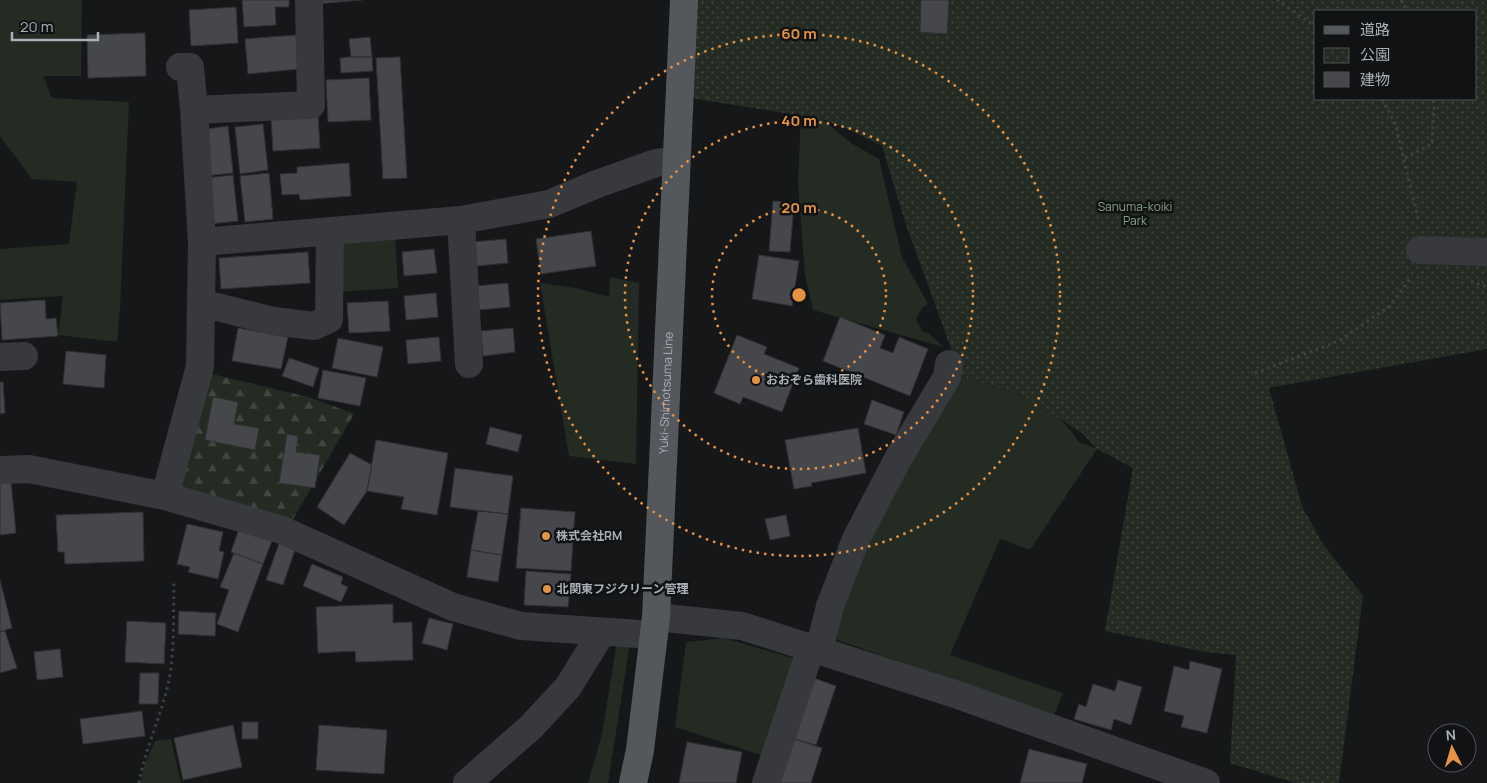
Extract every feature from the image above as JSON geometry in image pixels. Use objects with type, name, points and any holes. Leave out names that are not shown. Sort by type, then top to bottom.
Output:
[{"type":"main road","name":"Yuki-Shimotsuma Line","points":[[633,783],[640,750],[655,626],[684,0]]},
{"type":"street","points":[[194,110],[311,106],[309,0]]},
{"type":"street","points":[[165,496],[200,366],[202,242],[194,110],[190,67],[180,67]]},
{"type":"street","points":[[202,242],[461,220],[549,204],[597,184],[656,163],[676,162]]},
{"type":"street","points":[[461,220],[469,364]]},
{"type":"street","points":[[201,303],[273,321],[314,326],[329,319],[330,232]]},
{"type":"street","points":[[1420,250],[1487,252]]},
{"type":"street","points":[[766,783],[856,539],[899,458],[947,377],[949,364]]},
{"type":"street","points":[[0,470],[29,469],[165,496],[282,530],[453,607],[521,626],[602,632],[655,626],[742,626],[958,695],[1206,783]]},
{"type":"street","points":[[467,783],[531,727],[568,687],[602,632]]},
{"type":"path","points":[[1277,0],[1314,26]]},
{"type":"path","points":[[1255,373],[1339,341],[1390,306],[1417,268],[1420,250],[1419,216],[1395,123],[1383,100]]},
{"type":"path","points":[[1404,158],[1432,144],[1433,100]]},
{"type":"path","points":[[139,783],[145,757],[169,680],[174,581]]},
{"type":"green space","points":[[0,0],[82,0],[81,76],[43,76],[52,98],[129,102],[117,342],[58,335],[63,296],[0,300],[0,249],[69,244],[77,182],[32,179],[0,136]]},
{"type":"green space","name":"Sanuma-koiki Park","points":[[694,0],[1487,0],[1487,349],[1269,388],[1302,506],[1323,544],[1363,596],[1339,783],[1295,783],[1230,763],[1236,655],[1205,652],[1105,631],[1133,468],[1097,449],[1081,432],[1020,395],[961,376],[904,219],[882,146],[848,129],[822,119],[690,98]]},
{"type":"green space","points":[[801,115],[822,119],[851,143],[879,159],[902,257],[928,304],[922,308],[916,319],[922,331],[930,334],[943,347],[813,310],[805,275],[798,184]]},
{"type":"green space","points":[[395,234],[398,288],[337,292],[344,238]]},
{"type":"green space","points":[[610,277],[639,283],[636,464],[569,456],[540,283],[576,288],[609,297]]},
{"type":"green space","points":[[208,373],[312,398],[354,414],[292,521],[173,489]]},
{"type":"green space","points":[[961,376],[1020,395],[1060,419],[1078,441],[1097,449],[1030,550],[1000,539],[950,655],[1063,693],[1054,715],[837,640],[836,618],[871,530]]},
{"type":"green space","points":[[631,637],[608,783],[588,783],[602,734],[617,641]]},
{"type":"green space","points":[[724,638],[803,661],[770,758],[675,727],[686,642]]},
{"type":"green space","points":[[171,739],[181,783],[141,783],[144,766],[155,741]]},
{"type":"building","points":[[242,0],[289,0],[289,7],[275,7],[276,25],[244,27]]},
{"type":"building","points":[[315,0],[362,0],[315,4]]},
{"type":"building","points":[[921,0],[949,0],[947,34],[920,32]]},
{"type":"building","points":[[236,7],[238,43],[191,46],[189,10]]},
{"type":"building","points":[[145,33],[146,76],[88,78],[87,35]]},
{"type":"building","points":[[296,35],[299,69],[248,74],[245,39]]},
{"type":"building","points":[[370,37],[372,57],[351,57],[349,39]]},
{"type":"building","points":[[372,57],[373,71],[341,73],[340,58]]},
{"type":"building","points":[[400,57],[407,178],[383,179],[376,58]]},
{"type":"building","points":[[369,78],[371,120],[328,122],[326,80]]},
{"type":"building","points":[[318,116],[320,148],[273,151],[271,119]]},
{"type":"building","points":[[263,124],[268,170],[240,174],[235,127]]},
{"type":"building","points":[[228,126],[233,173],[204,176],[200,130]]},
{"type":"building","points":[[349,163],[351,196],[300,200],[299,194],[282,195],[280,174],[297,173],[297,167]]},
{"type":"building","points":[[269,173],[273,219],[245,222],[240,176]]},
{"type":"building","points":[[233,175],[238,221],[210,224],[205,178]]},
{"type":"building","points":[[773,201],[794,203],[790,252],[769,251]]},
{"type":"building","points":[[591,231],[596,266],[541,274],[536,239]]},
{"type":"building","points":[[506,239],[508,263],[476,266],[473,242]]},
{"type":"building","points":[[434,249],[437,273],[404,276],[402,252]]},
{"type":"building","points":[[308,252],[310,283],[221,289],[219,258]]},
{"type":"building","points":[[759,255],[799,261],[792,306],[752,299]]},
{"type":"building","points":[[508,283],[510,307],[478,310],[476,286]]},
{"type":"building","points":[[436,293],[438,317],[406,320],[404,296]]},
{"type":"building","points":[[45,300],[46,319],[56,318],[58,336],[2,340],[0,303]]},
{"type":"building","points":[[388,301],[390,331],[349,333],[347,303]]},
{"type":"building","points":[[840,317],[885,335],[880,348],[893,353],[899,337],[928,349],[910,396],[823,361]]},
{"type":"building","points":[[238,328],[288,337],[281,369],[232,361]]},
{"type":"building","points":[[513,328],[515,352],[483,356],[481,331]]},
{"type":"building","name":"おおぞら歯科医院","points":[[737,335],[767,347],[764,354],[799,368],[782,412],[743,397],[740,404],[714,393]]},
{"type":"building","points":[[439,337],[441,361],[408,364],[406,340]]},
{"type":"building","points":[[338,338],[383,347],[377,377],[332,368]]},
{"type":"building","points":[[66,351],[106,355],[104,388],[63,384]]},
{"type":"building","points":[[289,358],[319,368],[313,387],[282,376]]},
{"type":"building","points":[[323,370],[366,378],[360,406],[318,398]]},
{"type":"building","points":[[0,382],[3,382],[5,413],[0,414]]},
{"type":"building","points":[[213,397],[238,402],[234,424],[259,428],[255,450],[205,440]]},
{"type":"building","points":[[872,400],[904,412],[896,435],[864,424]]},
{"type":"building","points":[[490,427],[522,435],[518,452],[486,444]]},
{"type":"building","points":[[858,428],[866,473],[811,483],[812,486],[794,489],[785,440]]},
{"type":"building","points":[[287,434],[298,436],[296,452],[320,455],[315,488],[279,483]]},
{"type":"building","points":[[376,440],[448,453],[437,515],[401,509],[404,497],[367,491]]},
{"type":"building","points":[[350,453],[372,465],[367,491],[344,525],[317,507]]},
{"type":"building","points":[[455,468],[513,476],[508,514],[450,507]]},
{"type":"building","points":[[11,481],[16,533],[0,535],[0,482]]},
{"type":"building","name":"株式会社RM","points":[[521,508],[575,512],[571,571],[516,568]]},
{"type":"building","points":[[478,511],[508,514],[502,555],[471,550]]},
{"type":"building","points":[[143,512],[144,561],[65,564],[64,552],[58,552],[56,515]]},
{"type":"building","points":[[786,515],[790,536],[770,540],[765,519]]},
{"type":"building","points":[[187,524],[223,532],[219,551],[224,552],[218,579],[188,572],[190,567],[177,564]]},
{"type":"building","points":[[240,526],[273,538],[263,564],[231,552]]},
{"type":"building","points":[[280,541],[296,547],[283,585],[266,580]]},
{"type":"building","points":[[471,550],[502,555],[498,582],[467,577]]},
{"type":"building","points":[[234,553],[263,564],[238,632],[217,624],[229,590],[220,587]]},
{"type":"building","points":[[312,564],[343,577],[341,584],[348,587],[341,602],[303,586]]},
{"type":"building","name":"北関東フジクリーン管理","points":[[526,571],[571,574],[568,607],[524,605]]},
{"type":"building","points":[[0,580],[12,628],[0,632]]},
{"type":"building","points":[[393,604],[393,623],[412,622],[413,660],[356,662],[355,651],[318,653],[316,607]]},
{"type":"building","points":[[179,611],[216,613],[215,636],[178,634]]},
{"type":"building","points":[[429,618],[453,624],[447,650],[422,643]]},
{"type":"building","points":[[127,621],[166,623],[164,664],[125,662]]},
{"type":"building","points":[[5,631],[17,668],[0,673],[0,632]]},
{"type":"building","points":[[60,649],[63,677],[37,680],[34,652]]},
{"type":"building","points":[[1190,661],[1222,669],[1207,733],[1181,727],[1184,716],[1164,711],[1174,666],[1189,670]]},
{"type":"building","points":[[140,673],[159,673],[158,704],[139,704]]},
{"type":"building","points":[[808,676],[836,686],[816,745],[787,737]]},
{"type":"building","points":[[1118,680],[1142,687],[1131,725],[1114,719],[1111,730],[1074,719],[1079,704],[1086,707],[1093,684],[1115,691]]},
{"type":"building","points":[[142,711],[145,736],[83,744],[80,719]]},
{"type":"building","points":[[242,722],[258,722],[258,739],[242,739]]},
{"type":"building","points":[[233,725],[242,767],[183,780],[174,738]]},
{"type":"building","points":[[319,725],[387,730],[384,774],[316,770]]},
{"type":"building","points":[[787,737],[822,748],[811,783],[781,783],[773,781]]},
{"type":"building","points":[[687,742],[742,752],[736,783],[679,783]]},
{"type":"building","points":[[1029,749],[1087,764],[1082,783],[1020,783]]},
{"type":"place","name":"おおぞら歯科医院","points":[[756,380]]},
{"type":"place","name":"株式会社RM","points":[[546,536]]},
{"type":"place","name":"北関東フジクリーン管理","points":[[547,589]]}]
